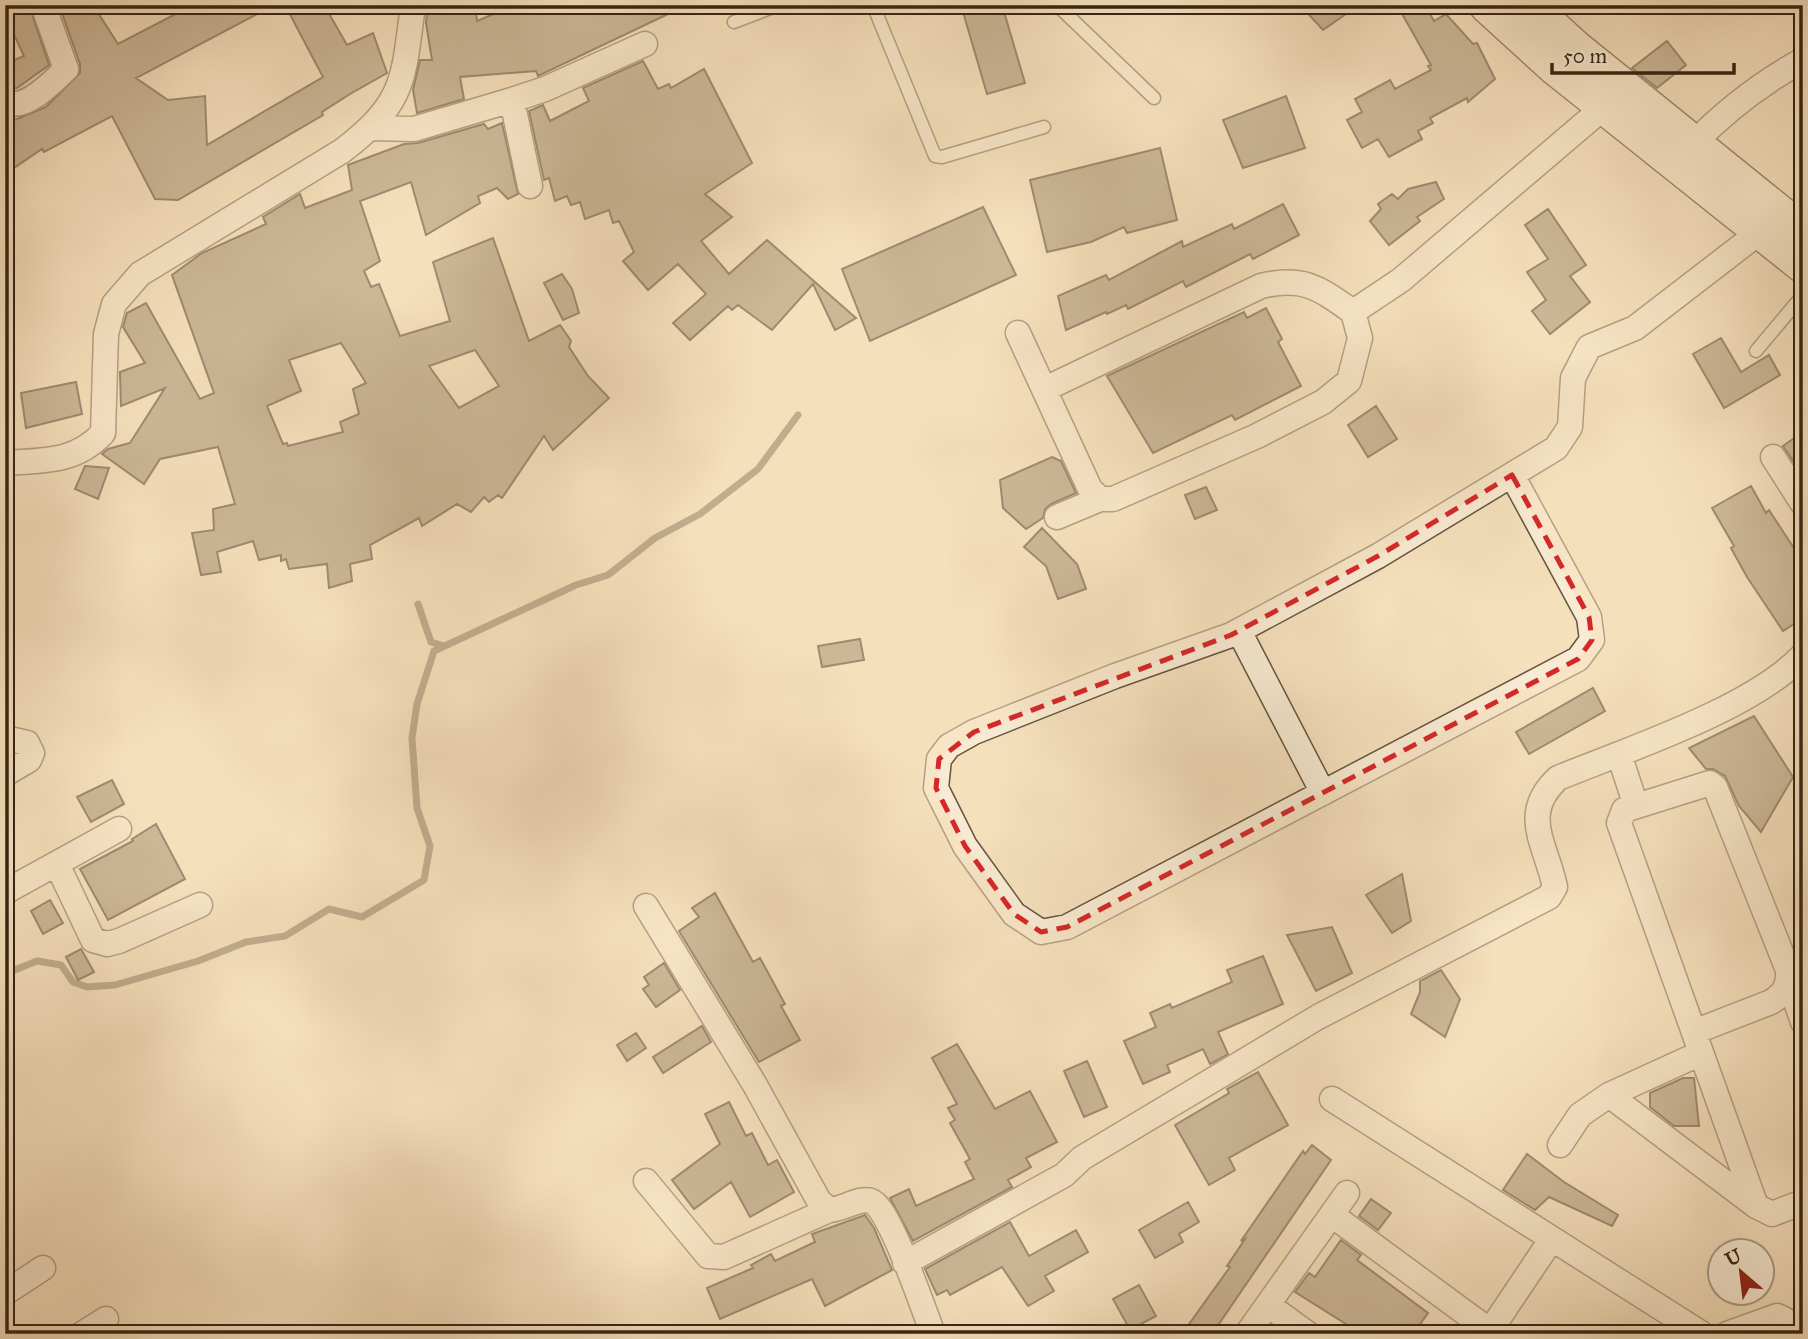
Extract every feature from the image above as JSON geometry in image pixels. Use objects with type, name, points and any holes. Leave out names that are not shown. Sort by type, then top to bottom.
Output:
[{"type":"main road","points":[[1487,5],[1555,67],[1615,98],[1692,145],[1803,232]]},
{"type":"main road","points":[[1528,5],[1615,98],[1761,231],[1803,265]]},
{"type":"street","points":[[5,101],[11,104],[22,103],[66,69],[44,5]]},
{"type":"street","points":[[5,463],[63,458],[89,448],[103,433],[106,334],[114,303],[140,274],[322,164],[373,128],[389,108],[402,83],[414,5]]},
{"type":"street","points":[[373,128],[414,129],[512,100],[545,89],[645,44]]},
{"type":"street","points":[[1692,145],[1721,116],[1773,76],[1803,60]]},
{"type":"street","points":[[1353,312],[1401,280],[1615,98]]},
{"type":"street","points":[[512,100],[530,186]]},
{"type":"street","points":[[1512,475],[1589,617],[1592,640],[1578,659],[1067,928],[1041,932],[1014,914],[965,846],[936,788],[939,759],[949,746],[974,732],[1115,676],[1239,631],[1378,556],[1556,448],[1570,427],[1573,378],[1590,347],[1635,328],[1761,231]]},
{"type":"street","points":[[1045,389],[1261,286],[1288,280],[1324,291],[1353,312],[1360,338],[1349,381],[1323,402],[1150,485],[1113,499],[1100,499],[1057,517]]},
{"type":"street","points":[[1018,332],[1090,489],[1100,499]]},
{"type":"street","points":[[1773,457],[1803,504]]},
{"type":"street","points":[[1239,631],[1323,793]]},
{"type":"street","points":[[905,1263],[1064,1175],[1082,1158],[1318,1017],[1549,897],[1555,887],[1536,826],[1539,802],[1558,778],[1722,709],[1784,676],[1803,655]]},
{"type":"street","points":[[5,738],[27,743],[32,753],[29,760],[5,774]]},
{"type":"street","points":[[1619,754],[1636,806]]},
{"type":"street","points":[[1756,1206],[1619,823],[1621,813],[1707,784],[1715,787],[1788,970],[1789,982],[1803,1022]]},
{"type":"street","points":[[5,892],[119,829]]},
{"type":"street","points":[[57,864],[93,940],[107,944],[119,941],[200,905]]},
{"type":"street","points":[[646,906],[755,1085],[819,1201],[829,1210]]},
{"type":"street","points":[[1560,1145],[1580,1115],[1609,1095],[1782,995],[1789,982]]},
{"type":"street","points":[[1609,1095],[1756,1206],[1772,1214],[1803,1202]]},
{"type":"street","points":[[1332,1099],[1702,1334]]},
{"type":"street","points":[[646,1181],[708,1256],[724,1256],[829,1210],[866,1199],[875,1201],[895,1233],[933,1334]]},
{"type":"street","points":[[1247,1334],[1347,1193]]},
{"type":"street","points":[[1332,1215],[1491,1333],[1551,1240]]},
{"type":"street","points":[[5,1293],[43,1268]]},
{"type":"street","points":[[1268,1305],[1308,1334]]},
{"type":"street","points":[[1727,1334],[1777,1316],[1784,1318],[1793,1334]]},
{"type":"street","points":[[82,1334],[106,1319]]},
{"type":"lane","points":[[734,22],[778,5]]},
{"type":"lane","points":[[873,5],[935,156],[942,158],[1044,127]]},
{"type":"lane","points":[[1057,5],[1154,98]]},
{"type":"lane","points":[[1756,351],[1803,295]]},
{"type":"highlighted area","points":[[1512,475],[1589,617],[1592,640],[1578,659],[1067,927],[1041,932],[1014,914],[965,846],[936,788],[939,759],[974,732],[1231,635],[1378,556]]},
{"type":"building","points":[[5,5],[29,5],[49,65],[17,88],[13,88],[5,64],[24,56],[5,15]]},
{"type":"building","points":[[59,5],[93,5],[118,44],[193,5],[274,5],[136,78],[168,100],[205,96],[207,145],[323,77],[285,5],[324,5],[347,45],[373,33],[387,73],[322,112],[323,115],[178,200],[155,199],[112,116],[44,152],[42,149],[5,174],[5,124],[46,107],[80,73],[80,64]]},
{"type":"building","points":[[428,5],[475,5],[477,21],[515,5],[687,5],[538,76],[536,71],[460,77],[464,99],[417,113],[413,90],[420,60],[432,60],[426,23]]},
{"type":"building","points":[[961,5],[1002,5],[1025,83],[987,94]]},
{"type":"building","points":[[1300,5],[1359,5],[1323,30]]},
{"type":"building","points":[[1397,5],[1425,5],[1434,21],[1446,14],[1473,44],[1477,43],[1495,79],[1468,102],[1467,98],[1430,118],[1433,123],[1418,131],[1422,139],[1389,157],[1378,139],[1362,148],[1347,120],[1362,112],[1355,99],[1390,80],[1395,89],[1431,70],[1428,66],[1431,65]]},
{"type":"building","points":[[1667,41],[1686,65],[1657,88],[1632,68]]},
{"type":"building","points":[[643,61],[658,89],[669,84],[671,88],[704,69],[752,163],[705,194],[732,217],[701,241],[729,274],[767,240],[856,318],[835,330],[813,284],[772,330],[738,305],[732,310],[728,306],[690,340],[673,323],[706,294],[678,264],[648,290],[623,261],[634,252],[619,221],[613,223],[609,210],[585,219],[580,202],[571,205],[567,196],[555,201],[549,178],[544,180],[529,111],[543,105],[550,121],[589,101],[583,88]]},
{"type":"building","points":[[1286,96],[1305,148],[1243,168],[1223,120]]},
{"type":"building","points":[[502,123],[518,194],[508,199],[497,188],[478,196],[480,203],[426,235],[411,182],[360,201],[380,261],[364,271],[371,287],[379,284],[400,336],[450,321],[433,262],[493,238],[529,341],[560,325],[571,341],[569,347],[588,376],[609,398],[553,450],[544,436],[502,498],[498,495],[489,502],[484,497],[471,512],[457,504],[422,526],[419,518],[370,545],[372,559],[350,564],[352,581],[329,588],[327,564],[289,569],[286,559],[281,561],[281,555],[259,560],[253,541],[217,552],[221,572],[201,575],[192,533],[214,530],[213,509],[235,504],[218,447],[160,459],[144,484],[102,454],[108,449],[130,443],[165,388],[121,406],[120,372],[145,363],[123,327],[127,313],[146,303],[200,399],[214,393],[172,275],[202,253],[266,224],[263,217],[300,194],[305,208],[352,190],[348,165],[404,144],[418,143],[484,124],[488,129]],"holes":[[[341,343],[366,383],[353,389],[359,414],[340,422],[343,432],[288,446],[287,443],[283,444],[267,406],[301,391],[289,360]],[[475,350],[499,386],[459,408],[429,366]]]},
{"type":"building","points":[[1160,148],[1177,220],[1127,233],[1124,227],[1091,242],[1047,252],[1030,180]]},
{"type":"building","points":[[1436,182],[1444,199],[1417,217],[1420,221],[1389,245],[1370,221],[1381,209],[1378,204],[1392,194],[1398,199],[1408,189]]},
{"type":"building","points":[[1283,204],[1299,235],[1253,259],[1250,254],[1186,287],[1183,281],[1128,309],[1126,305],[1066,330],[1058,296],[1106,275],[1109,280],[1182,241],[1183,247],[1232,224],[1234,229]]},
{"type":"building","points":[[983,207],[1016,275],[870,341],[842,269]]},
{"type":"building","points":[[1548,209],[1586,265],[1570,276],[1590,302],[1550,334],[1532,311],[1546,300],[1527,272],[1548,259],[1525,225]]},
{"type":"building","points":[[562,274],[572,289],[579,313],[563,320],[544,283]]},
{"type":"building","points":[[1266,308],[1282,339],[1278,342],[1301,386],[1235,420],[1232,415],[1153,453],[1107,376],[1244,312],[1247,318]]},
{"type":"building","points":[[1721,338],[1741,372],[1769,355],[1780,375],[1724,408],[1693,354]]},
{"type":"building","points":[[76,382],[82,414],[26,428],[21,393]]},
{"type":"building","points":[[1376,406],[1397,439],[1368,457],[1348,425]]},
{"type":"building","points":[[1803,432],[1803,476],[1783,446]]},
{"type":"building","points":[[1052,457],[1061,461],[1076,493],[1051,504],[1045,509],[1043,518],[1026,529],[1003,508],[1000,480]]},
{"type":"building","points":[[85,466],[109,468],[98,499],[75,489]]},
{"type":"building","points":[[1751,486],[1766,513],[1769,510],[1803,562],[1803,618],[1783,631],[1747,577],[1731,548],[1734,546],[1712,508]]},
{"type":"building","points":[[1206,487],[1217,510],[1195,519],[1185,495]]},
{"type":"building","points":[[1042,528],[1077,564],[1086,589],[1058,599],[1046,566],[1024,547]]},
{"type":"building","points":[[860,639],[864,660],[822,667],[818,646]]},
{"type":"building","points":[[1593,688],[1605,711],[1529,754],[1516,732]]},
{"type":"building","points":[[1754,716],[1793,777],[1761,832],[1739,806],[1725,776],[1713,769],[1706,769],[1689,748]]},
{"type":"building","points":[[112,780],[124,804],[91,822],[77,797]]},
{"type":"building","points":[[156,824],[185,879],[108,920],[80,869],[133,841],[132,839]]},
{"type":"building","points":[[1402,874],[1411,921],[1392,933],[1366,895]]},
{"type":"building","points":[[715,893],[753,962],[760,958],[785,1004],[781,1006],[800,1040],[759,1062],[679,931],[699,917],[692,908]]},
{"type":"building","points":[[50,900],[63,923],[43,934],[31,911]]},
{"type":"building","points":[[1332,927],[1352,973],[1316,991],[1287,935]]},
{"type":"building","points":[[81,949],[94,972],[78,980],[66,957]]},
{"type":"building","points":[[1263,956],[1283,1004],[1218,1032],[1228,1054],[1210,1064],[1203,1049],[1167,1065],[1170,1072],[1143,1084],[1124,1041],[1156,1027],[1150,1013],[1170,1004],[1172,1008],[1232,982],[1227,970]]},
{"type":"building","points":[[664,963],[680,990],[656,1007],[643,989],[649,985],[644,977]]},
{"type":"building","points":[[1441,970],[1460,999],[1445,1037],[1411,1014],[1420,992],[1420,981]]},
{"type":"building","points":[[702,1026],[711,1042],[663,1073],[653,1057]]},
{"type":"building","points":[[636,1033],[646,1048],[627,1061],[617,1045]]},
{"type":"building","points":[[957,1044],[995,1109],[1030,1091],[1057,1142],[1026,1158],[1031,1167],[1008,1180],[1012,1187],[913,1241],[890,1198],[909,1189],[916,1206],[974,1179],[965,1162],[970,1159],[950,1123],[955,1120],[948,1108],[957,1104],[932,1058]]},
{"type":"building","points":[[1087,1061],[1107,1107],[1084,1117],[1064,1071]]},
{"type":"building","points":[[1258,1072],[1288,1125],[1229,1158],[1235,1170],[1209,1185],[1175,1125],[1229,1093],[1227,1089]]},
{"type":"building","points":[[1683,1078],[1694,1078],[1699,1126],[1674,1126],[1650,1107],[1650,1093]]},
{"type":"building","points":[[729,1102],[746,1136],[752,1133],[768,1165],[777,1160],[794,1192],[750,1217],[731,1182],[694,1209],[672,1180],[720,1144],[705,1114]]},
{"type":"building","points":[[1312,1145],[1331,1160],[1212,1334],[1199,1334],[1187,1327],[1230,1267],[1227,1266],[1245,1239],[1241,1241],[1303,1151],[1305,1154]]},
{"type":"building","points":[[1527,1154],[1564,1182],[1618,1215],[1612,1226],[1549,1197],[1535,1210],[1503,1190]]},
{"type":"building","points":[[1371,1199],[1391,1213],[1378,1230],[1359,1216]]},
{"type":"building","points":[[1188,1202],[1199,1222],[1179,1234],[1183,1242],[1155,1258],[1139,1230]]},
{"type":"building","points":[[865,1215],[874,1228],[892,1270],[825,1306],[812,1279],[720,1319],[707,1288],[753,1268],[751,1265],[771,1254],[775,1261],[815,1242],[812,1234]]},
{"type":"building","points":[[1010,1222],[1029,1256],[1076,1230],[1088,1252],[1045,1276],[1054,1291],[1028,1306],[1002,1267],[950,1295],[947,1290],[937,1295],[925,1269]]},
{"type":"building","points":[[1341,1240],[1361,1255],[1357,1260],[1428,1313],[1413,1334],[1362,1334],[1295,1292],[1309,1273],[1315,1277]]},
{"type":"building","points":[[1139,1285],[1156,1316],[1130,1330],[1113,1299]]},
{"type":"waterway","points":[[5,974],[37,961],[61,965],[73,982],[87,987],[115,985],[198,961],[246,942],[285,936],[329,909],[362,917],[424,880],[430,846],[417,808],[412,738],[417,704],[434,651],[576,585],[608,575],[655,538],[700,514],[758,469],[798,415]]},
{"type":"waterway","points":[[418,604],[431,642],[444,646]]}]
